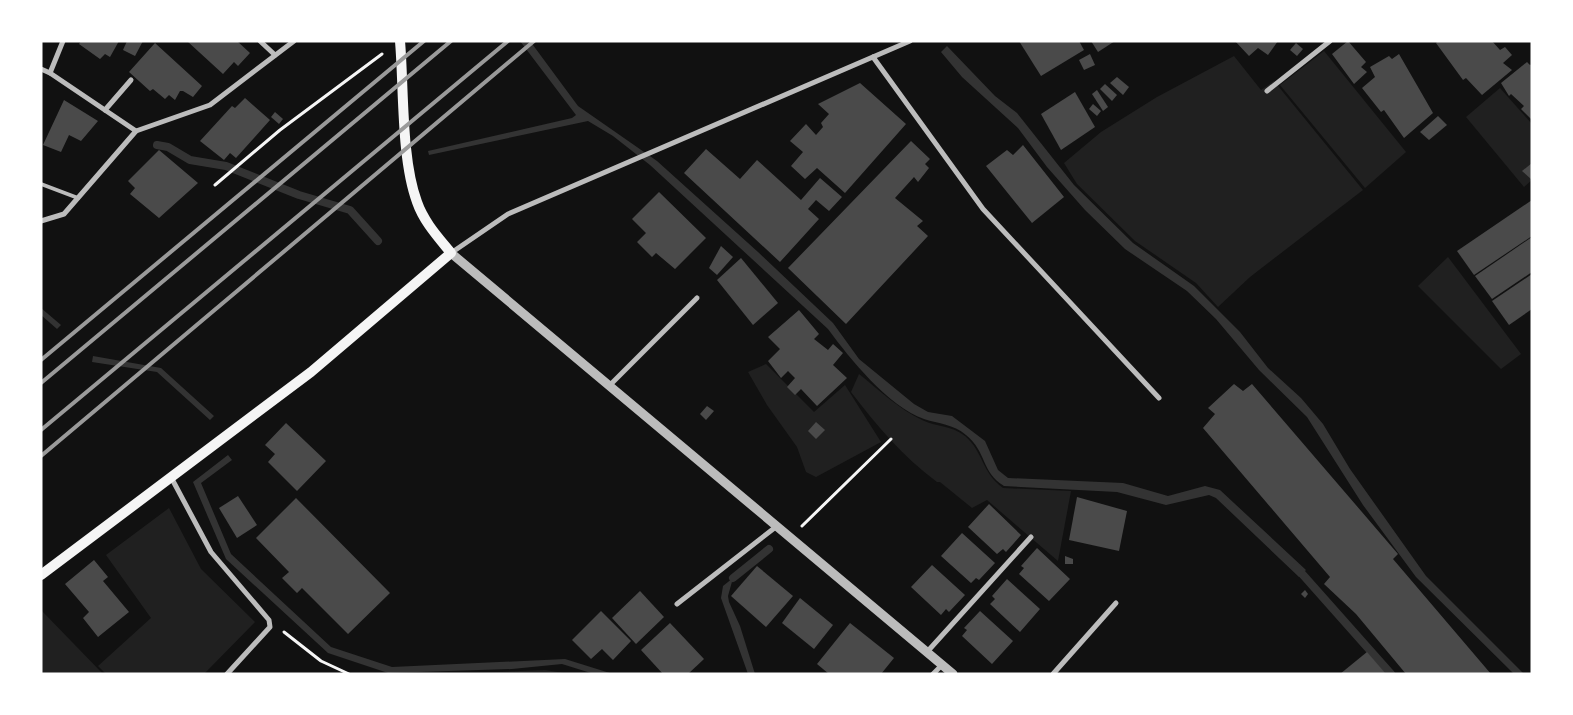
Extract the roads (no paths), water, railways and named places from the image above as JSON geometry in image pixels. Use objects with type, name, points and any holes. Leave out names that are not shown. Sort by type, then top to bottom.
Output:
[{"type":"main road","points":[[41,575],[172,479],[311,372],[451,253],[431,230],[417,202],[409,166],[400,41]]},
{"type":"street","points":[[50,73],[63,41]]},
{"type":"street","points":[[260,41],[275,55]]},
{"type":"street","points":[[41,221],[64,214],[136,131],[210,105],[294,41]]},
{"type":"street","points":[[910,41],[508,214],[451,253],[953,674]]},
{"type":"street","points":[[1268,91],[1330,41]]},
{"type":"street","points":[[872,57],[983,209],[1159,398]]},
{"type":"street","points":[[41,69],[50,73],[136,131]]},
{"type":"street","points":[[105,110],[131,80]]},
{"type":"street","points":[[609,387],[698,298]]},
{"type":"street","points":[[172,479],[211,552],[269,620],[270,627],[227,674]]},
{"type":"street","points":[[677,604],[777,526]]},
{"type":"street","points":[[927,652],[1031,537]]},
{"type":"street","points":[[1053,674],[1116,603]]},
{"type":"street","points":[[933,674],[942,665]]},
{"type":"lane","points":[[41,184],[78,198]]},
{"type":"waterway","points":[[157,145],[168,147],[190,160],[226,166],[299,195],[350,210],[378,241]]},
{"type":"waterway","points":[[733,578],[769,549]]},
{"type":"waterway","points":[[1296,567],[1391,674]]},
{"type":"railway","points":[[41,360],[424,41]]},
{"type":"railway","points":[[41,383],[451,41]]},
{"type":"railway","points":[[41,430],[508,41]]},
{"type":"railway","points":[[41,456],[534,41]]}]
